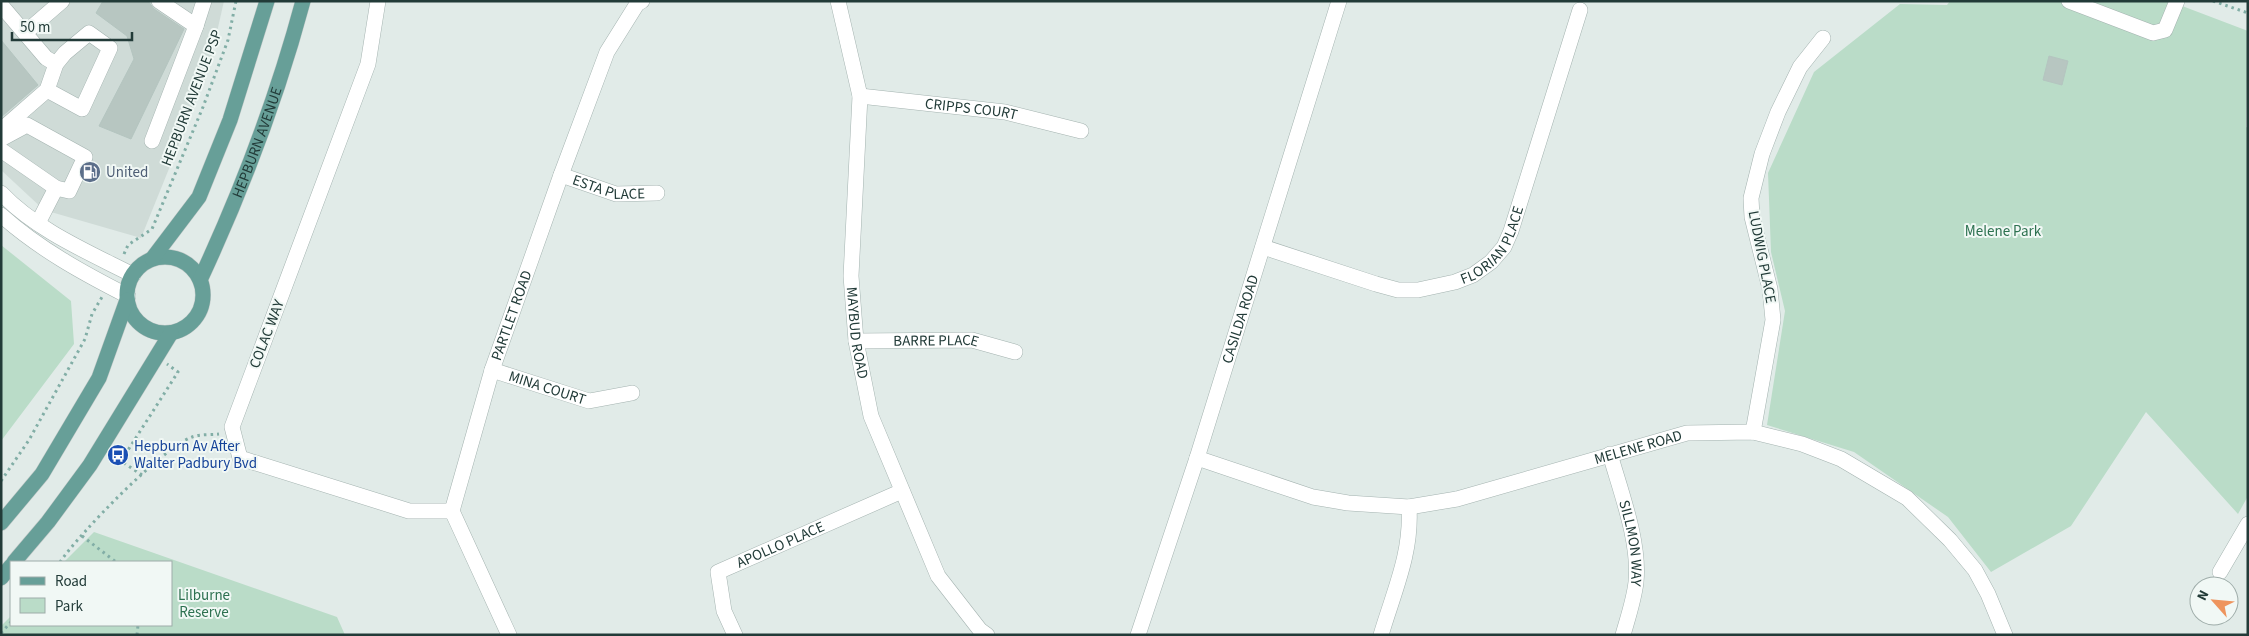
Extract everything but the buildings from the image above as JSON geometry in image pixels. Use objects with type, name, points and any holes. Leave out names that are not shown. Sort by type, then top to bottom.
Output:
[{"type":"main road","points":[[1,530],[6,518],[42,474],[99,378],[133,276],[141,266],[152,259],[199,197],[230,120],[267,1]]},
{"type":"main road","name":"HEPBURN AVENUE","points":[[200,280],[229,216],[270,110],[303,1]]},
{"type":"main road","points":[[127,298],[131,312],[138,322],[147,329],[159,333],[171,333],[183,330],[193,322],[200,311],[204,299],[198,274],[189,265],[178,259],[165,257],[152,259]]},
{"type":"main road","points":[[15,561],[48,522],[90,465],[171,333]]},
{"type":"main road","points":[[1,578],[10,567]]},
{"type":"street","points":[[25,33],[62,1]]},
{"type":"street","points":[[159,1],[196,26]]},
{"type":"street","points":[[152,141],[204,1]]},
{"type":"street","name":"COLAC WAY","points":[[232,427],[368,64],[378,1]]},
{"type":"street","name":"MAYBUD ROAD","points":[[838,1],[860,96],[851,276],[856,341],[871,416],[938,576],[980,630],[988,635]]},
{"type":"street","name":"CASILDA ROAD","points":[[1138,635],[1197,458],[1339,1]]},
{"type":"street","points":[[2068,1],[2153,33],[2165,30],[2177,1]]},
{"type":"street","name":"PARTLET ROAD","points":[[452,511],[492,370],[561,175],[608,52],[637,2]]},
{"type":"street","points":[[1,5],[46,58],[56,64]]},
{"type":"street","name":"FLORIAN PLACE","points":[[1263,247],[1398,290],[1428,288],[1456,282],[1491,262],[1504,247],[1511,231],[1580,10]]},
{"type":"street","points":[[1,130],[47,90],[56,64],[65,53],[89,33],[110,48],[82,108],[47,90]]},
{"type":"street","name":"LUDWIG PLACE","points":[[1753,432],[1773,320],[1770,289],[1752,218],[1751,198],[1762,154],[1778,112],[1800,67],[1823,38]]},
{"type":"street","name":"CRIPPS COURT","points":[[860,96],[1005,112],[1081,131]]},
{"type":"street","points":[[1,139],[27,125],[85,157],[69,192],[56,188],[1,150]]},
{"type":"street","name":"ESTA PLACE","points":[[561,175],[616,194],[657,193]]},
{"type":"street","points":[[38,223],[56,188]]},
{"type":"street","points":[[1,193],[9,202],[38,223],[133,276]]},
{"type":"street","points":[[1,215],[19,231],[66,264],[127,298]]},
{"type":"street","name":"BARRE PLACE","points":[[856,341],[972,340],[1015,352]]},
{"type":"street","name":"MINA COURT","points":[[492,370],[589,401],[632,393]]},
{"type":"street","points":[[232,427],[240,458],[409,511],[452,511],[509,635]]},
{"type":"street","name":"MELENE ROAD","points":[[1197,458],[1314,497],[1348,503],[1409,507],[1457,499],[1687,433],[1753,432],[1802,444],[1841,459],[1907,498],[1950,540],[1975,570],[1988,594],[2005,635]]},
{"type":"street","name":"SILLMON WAY","points":[[1610,454],[1634,542],[1636,561],[1636,582],[1623,635]]},
{"type":"street","name":"APOLLO PLACE","points":[[735,635],[724,611],[718,572],[902,491]]},
{"type":"street","points":[[1381,635],[1408,547],[1410,528],[1409,507]]},
{"type":"street","points":[[2220,572],[2248,524]]},
{"type":"path","name":"HEPBURN AVENUE PSP","points":[[152,229],[204,107],[228,40],[236,1]]},
{"type":"path","points":[[2213,1],[2248,13]]},
{"type":"path","points":[[1,481],[29,440],[85,339],[92,314]]},
{"type":"path","points":[[142,475],[121,461],[178,372],[157,356]]},
{"type":"path","points":[[61,561],[82,536],[142,475],[166,454],[193,436],[219,434],[232,427]]},
{"type":"path","points":[[82,536],[115,561]]},
{"type":"path","points":[[1,633],[10,623]]},
{"type":"shaded area","points":[[1,1],[224,1],[208,72],[141,238],[44,210],[1,170]]},
{"type":"green space","name":"Melene Park","points":[[1950,1],[2169,1],[2248,31],[2246,127],[2248,128],[2248,496],[2238,514],[2146,412],[2071,526],[1991,572],[1948,517],[1854,452],[1767,425],[1785,311],[1771,252],[1768,173],[1814,72],[1900,4],[1947,5]]},
{"type":"green space","points":[[1,245],[71,301],[74,344],[1,441]]},
{"type":"green space","name":"Lilburne Reserve","points":[[94,532],[337,617],[345,635],[1,635],[1,626],[10,617],[10,626],[172,626],[172,561],[65,561]]},
{"type":"place","name":"United","points":[[90,172]]},
{"type":"place","name":"Hepburn Av After Walter Padbury Bvd","points":[[118,455]]}]
